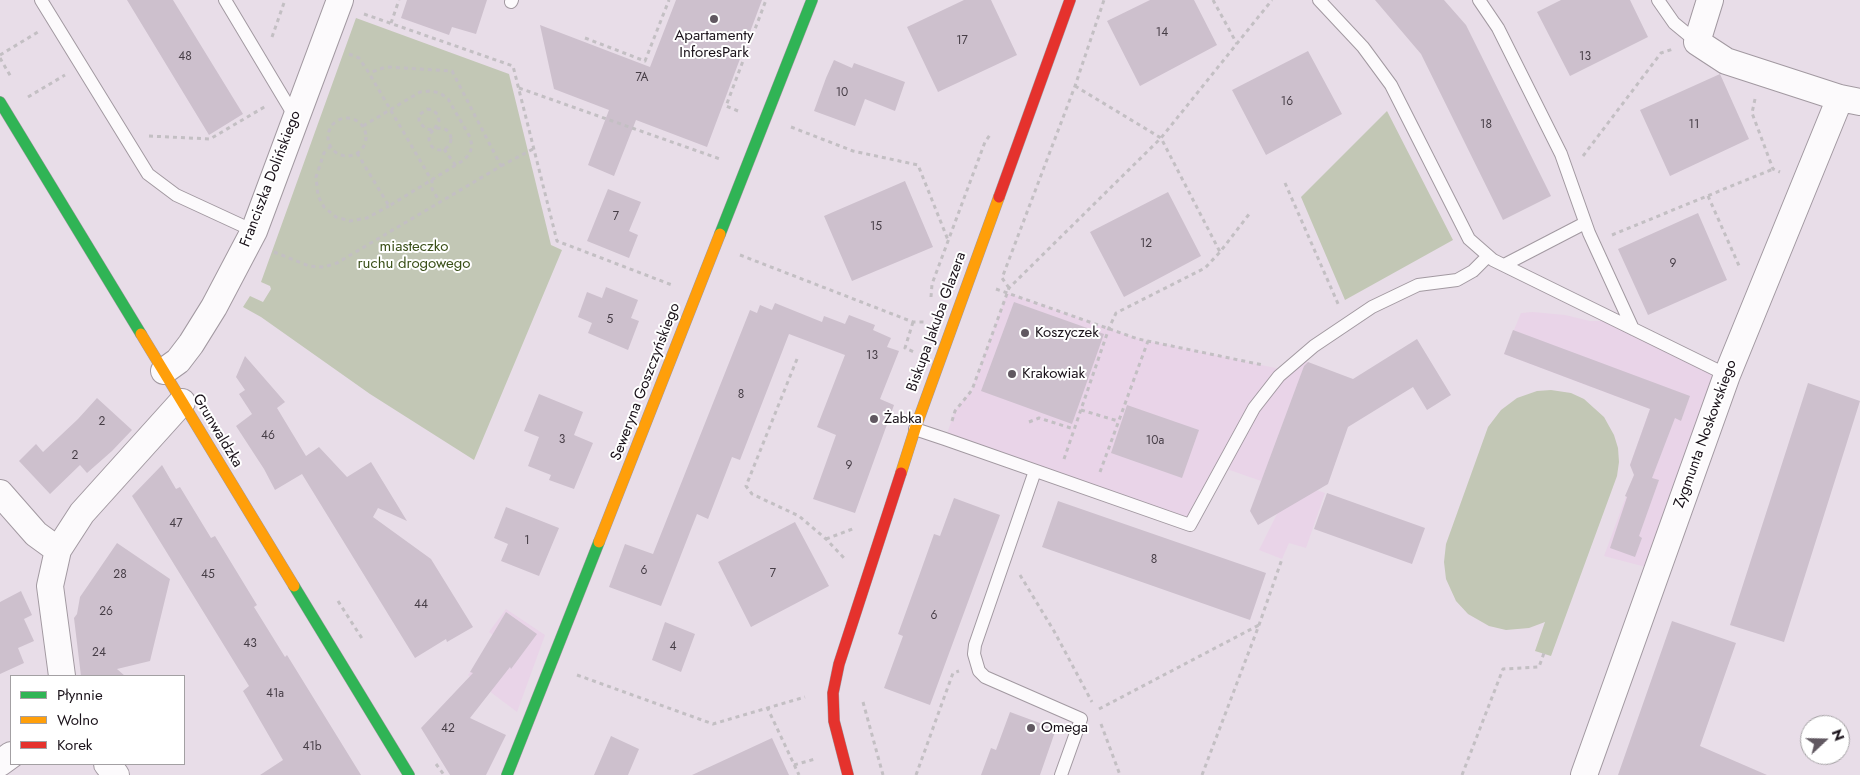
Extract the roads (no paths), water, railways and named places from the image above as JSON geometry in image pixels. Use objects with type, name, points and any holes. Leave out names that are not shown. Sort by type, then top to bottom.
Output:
[{"type":"street","name":"Franciszka Dolińskiego","points":[[164,371],[178,361],[191,344],[260,240],[295,117],[340,0]]},
{"type":"street","name":"Seweryna Goszczyńskiego","points":[[508,775],[812,0]]},
{"type":"street","name":"Biskupa Jakuba Glazera","points":[[848,775],[834,720],[833,693],[839,664],[915,429],[1070,0]]},
{"type":"street","points":[[1710,0],[1697,42],[1726,61],[1850,100]]},
{"type":"street","name":"Zygmunta Noskowskiego","points":[[1584,775],[1727,375],[1766,279],[1850,100]]},
{"type":"street","name":"Grunwaldzka","points":[[0,102],[409,775]]},
{"type":"street","points":[[62,675],[50,586],[58,550],[82,513],[182,402]]},
{"type":"street","points":[[0,493],[36,534],[58,550]]},
{"type":"street","points":[[108,765],[116,775]]},
{"type":"lane","points":[[41,0],[148,174],[176,195],[260,240]]},
{"type":"lane","points":[[225,0],[295,117]]},
{"type":"lane","points":[[1319,0],[1362,47],[1391,85],[1468,239],[1488,256],[1504,265],[1727,375]]},
{"type":"lane","points":[[1479,0],[1498,28],[1561,154],[1585,223],[1632,329]]},
{"type":"lane","points":[[1658,0],[1674,23],[1697,42]]},
{"type":"lane","points":[[1504,265],[1585,223]]},
{"type":"lane","points":[[915,429],[1190,525],[1254,408],[1279,376],[1314,346],[1372,307],[1418,285],[1457,280],[1473,271],[1488,256]]},
{"type":"lane","points":[[1035,471],[975,645],[976,664],[979,671],[985,677],[1081,719],[1061,775]]},
{"type":"place","name":"Apartamenty InforesPark","points":[[714,19]]},
{"type":"place","name":"Koszyczek","points":[[1025,333]]},
{"type":"place","name":"Krakowiak","points":[[1012,374]]},
{"type":"place","name":"Żabka","points":[[874,419]]},
{"type":"place","name":"Omega","points":[[1031,728]]},
{"type":"park label","name":"miasteczko ruchu drogowego","points":[[414,256]]}]
